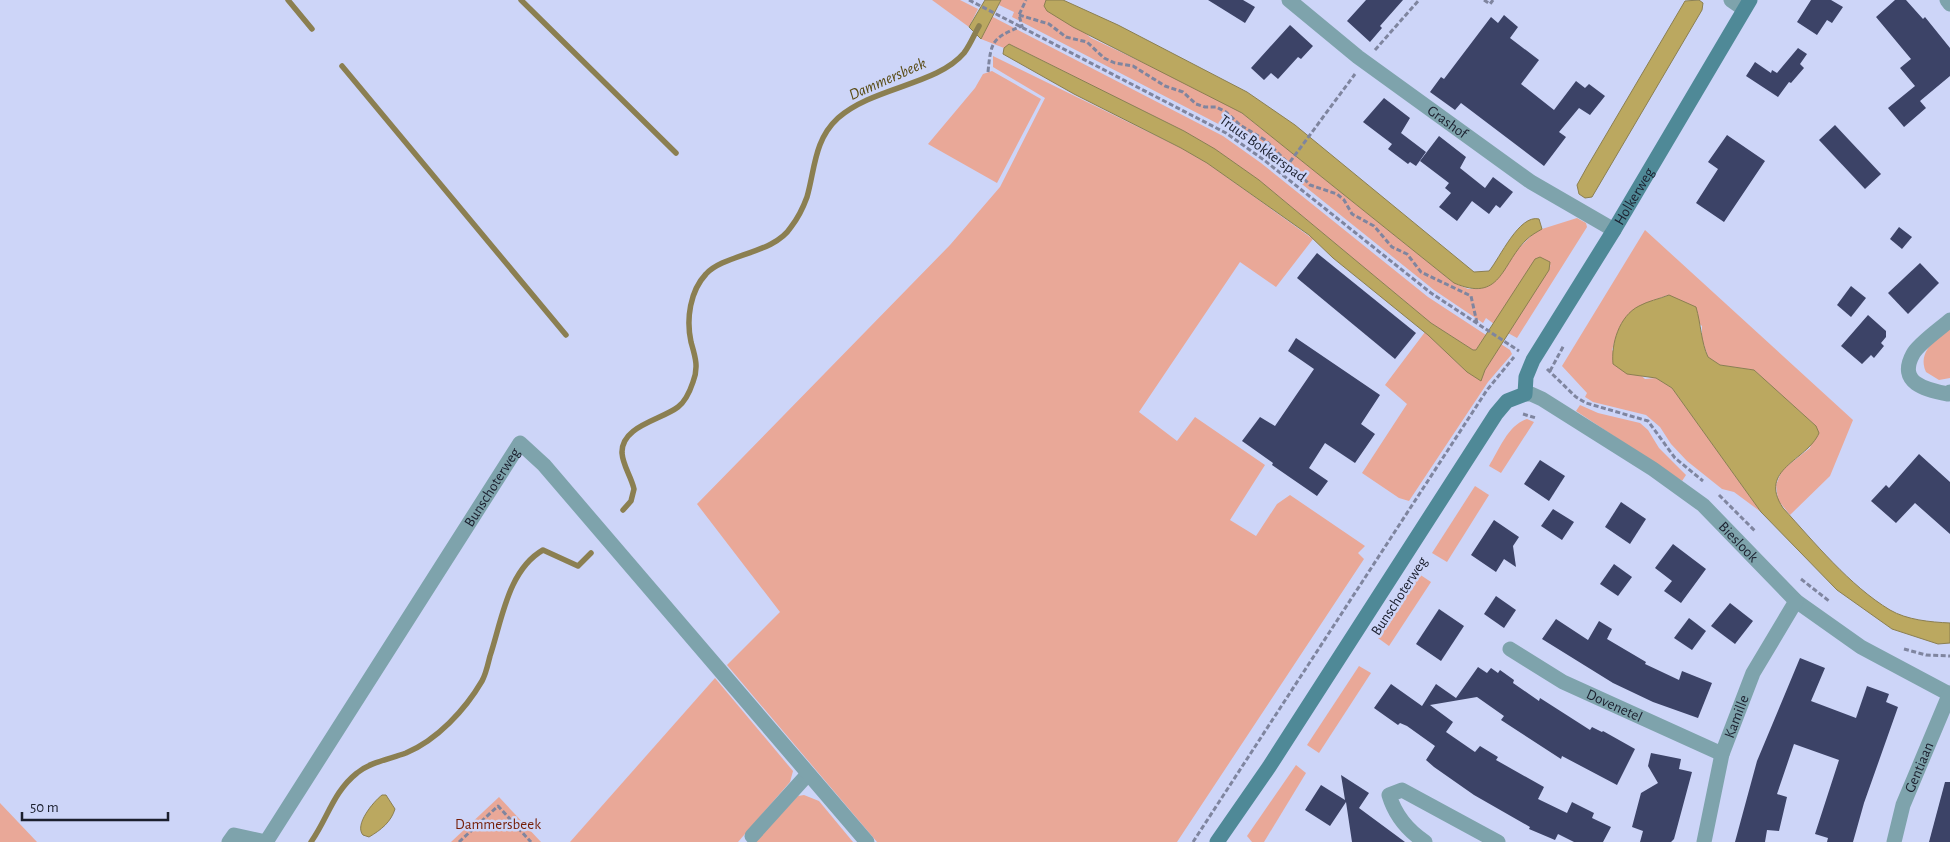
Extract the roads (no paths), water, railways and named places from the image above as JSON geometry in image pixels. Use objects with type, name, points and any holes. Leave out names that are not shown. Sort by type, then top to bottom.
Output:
[{"type":"street","name":"Grashof","points":[[1290,0],[1364,62],[1531,182],[1614,230]]},
{"type":"street","points":[[1947,0],[1950,4]]},
{"type":"street","name":"Holkerweg","points":[[1525,394],[1526,377],[1532,360],[1614,230],[1742,3]]},
{"type":"street","points":[[1950,320],[1913,353],[1908,371],[1912,379],[1924,390],[1950,392]]},
{"type":"street","name":"Bieslook","points":[[1525,394],[1536,395],[1565,413],[1646,464],[1703,506],[1796,601],[1861,647],[1950,694]]},
{"type":"street","name":"Bunschoterweg","points":[[1216,842],[1269,767],[1496,414],[1507,401],[1525,394]]},
{"type":"street","name":"Bunschoterweg","points":[[229,842],[234,836],[266,842],[520,443],[544,465],[867,842]]},
{"type":"street","name":"Kamille","points":[[1704,842],[1722,754],[1753,673],[1796,601]]},
{"type":"street","name":"Dovenetel","points":[[1510,649],[1562,682],[1722,754]]},
{"type":"street","name":"Gentiaan","points":[[1894,842],[1904,804],[1950,694]]},
{"type":"street","points":[[752,836],[808,774]]},
{"type":"street","points":[[1425,842],[1416,836],[1394,813],[1388,794],[1402,790],[1498,842]]},
{"type":"waterway","points":[[288,0],[312,29]]},
{"type":"waterway","points":[[521,0],[676,153]]},
{"type":"waterway","name":"Dammersbeek","points":[[623,510],[631,501],[634,489],[625,467],[622,453],[623,444],[635,430],[681,405],[695,377],[696,366],[691,342],[689,315],[696,289],[706,274],[724,262],[773,243],[791,227],[807,197],[820,145],[824,136],[838,118],[869,99],[938,72],[952,64],[964,53],[979,26]]},
{"type":"waterway","points":[[342,66],[566,335]]},
{"type":"waterway","name":"Dammersbeek","points":[[311,842],[336,797],[349,780],[362,769],[374,763],[406,753],[429,740],[449,723],[467,703],[485,675],[503,612],[514,583],[531,559],[543,550],[578,566],[591,553]]}]
